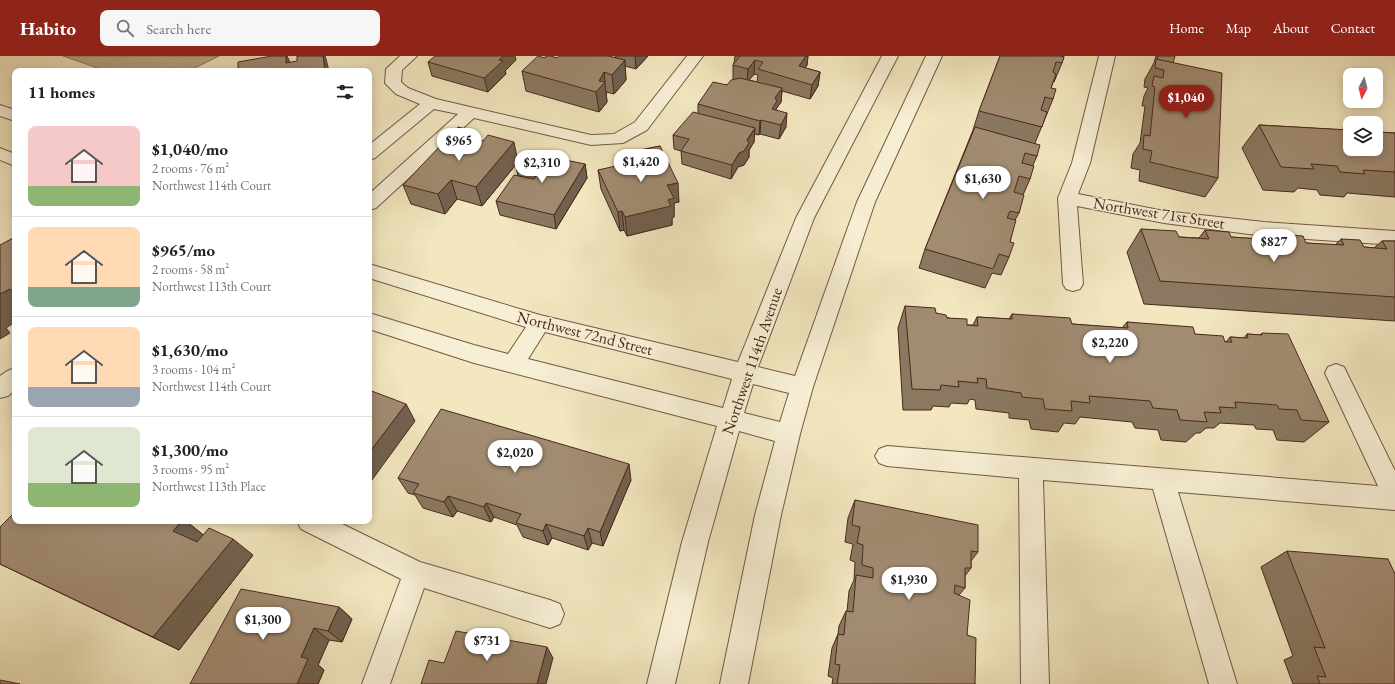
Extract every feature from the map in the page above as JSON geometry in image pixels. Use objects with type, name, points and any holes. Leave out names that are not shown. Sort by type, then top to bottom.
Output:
[{"type":"street","points":[[409,56],[394,69],[393,83],[402,91],[431,103],[591,140],[617,139],[641,126],[695,56]]},
{"type":"street","name":"Northwest 114th Avenue","points":[[661,684],[695,542],[745,373],[763,323],[806,218],[890,56]]},
{"type":"street","points":[[734,684],[768,515],[788,434],[802,387],[866,202],[934,56]]},
{"type":"street","points":[[1073,284],[1066,198],[1081,163],[1107,56]]},
{"type":"street","points":[[372,152],[431,103]]},
{"type":"street","points":[[0,110],[12,115]]},
{"type":"street","points":[[372,201],[472,112]]},
{"type":"street","points":[[0,154],[12,159]]},
{"type":"street","name":"Northwest 71st Street","points":[[1066,198],[1164,217],[1264,229],[1395,238]]},
{"type":"street","name":"Northwest 72nd Street","points":[[372,272],[540,323],[802,387]]},
{"type":"street","points":[[372,322],[474,354],[788,434]]},
{"type":"street","points":[[513,364],[540,323]]},
{"type":"street","points":[[887,456],[1395,498],[1336,373]]},
{"type":"street","points":[[0,389],[12,379]]},
{"type":"street","points":[[0,398],[12,399]]},
{"type":"street","points":[[1031,467],[1035,684]]},
{"type":"street","points":[[1162,479],[1223,684]]},
{"type":"street","points":[[316,524],[416,573],[550,614]]},
{"type":"street","points":[[376,684],[416,573]]},
{"type":"shaded area","points":[[63,56],[219,56],[195,68],[97,68]]},
{"type":"building","points":[[272,56],[286,56],[286,63],[297,61],[297,56],[323,56],[325,68],[238,68],[238,62]]},
{"type":"building","points":[[435,56],[503,56],[499,60],[503,61],[484,78],[428,62]]},
{"type":"building","points":[[538,56],[545,58],[546,56],[551,56],[557,58],[559,56],[608,56],[625,60],[612,75],[604,72],[599,81],[605,82],[596,92],[522,71]]},
{"type":"building","points":[[740,56],[806,56],[799,66],[820,72],[812,85],[758,69],[763,62],[755,60],[748,69],[733,65]]},
{"type":"building","points":[[1000,56],[1064,57],[1062,63],[1056,62],[1053,72],[1056,74],[1051,88],[1056,89],[1053,99],[1045,97],[1041,110],[1047,112],[1042,127],[979,111]]},
{"type":"building","points":[[1158,56],[1175,56],[1173,63],[1157,60]]},
{"type":"building","points":[[1156,59],[1222,73],[1218,178],[1150,162],[1152,151],[1143,149],[1144,135],[1150,136],[1155,87],[1152,86],[1154,76],[1163,78],[1164,70],[1155,68]]},
{"type":"building","points":[[740,78],[782,88],[775,98],[777,101],[772,109],[787,113],[781,125],[760,121],[698,104],[713,82],[727,85],[731,80]]},
{"type":"building","points":[[693,112],[755,128],[747,140],[749,143],[744,151],[739,153],[732,165],[681,151],[689,139],[673,135]]},
{"type":"building","points":[[1259,125],[1343,130],[1343,156],[1383,156],[1383,132],[1395,133],[1395,172],[1363,170],[1365,174],[1340,172],[1337,166],[1311,164],[1314,169],[1281,167]]},
{"type":"building","points":[[458,127],[474,131],[469,137],[483,141],[488,135],[514,142],[476,187],[451,180],[438,194],[403,185]]},
{"type":"building","points":[[975,127],[1040,145],[1037,156],[1025,153],[1022,163],[1034,166],[1030,179],[1019,176],[1014,192],[1024,195],[1019,213],[1010,211],[1007,218],[1016,220],[1010,242],[1014,243],[1009,257],[999,254],[993,269],[925,249]]},
{"type":"building","points":[[660,146],[678,183],[667,185],[674,198],[668,200],[671,206],[625,217],[622,211],[618,212],[598,170],[629,163],[631,168],[644,165],[642,162],[636,163],[631,152]]},
{"type":"building","points":[[527,152],[585,164],[554,215],[496,201],[514,175],[534,179],[537,174],[536,171],[516,167]]},
{"type":"building","points":[[1141,229],[1176,231],[1179,237],[1209,239],[1205,230],[1229,232],[1231,237],[1292,241],[1289,235],[1303,236],[1306,243],[1344,245],[1341,239],[1360,240],[1364,247],[1387,249],[1382,241],[1395,241],[1395,297],[1160,281]]},
{"type":"building","points":[[12,239],[12,292],[10,289],[0,294],[0,245]]},
{"type":"building","points":[[905,306],[935,308],[936,313],[946,315],[947,318],[967,319],[967,325],[978,326],[977,317],[1012,319],[1012,314],[1070,318],[1072,324],[1128,328],[1127,322],[1193,327],[1195,334],[1223,336],[1225,342],[1232,342],[1230,337],[1248,338],[1247,334],[1288,334],[1329,422],[1301,420],[1297,410],[1279,409],[1277,405],[1235,402],[1236,408],[1219,407],[1221,413],[1204,412],[1207,422],[1180,420],[1177,410],[1153,408],[1150,401],[1089,396],[1090,403],[1071,401],[1072,411],[1045,409],[1043,399],[1022,397],[1021,393],[987,388],[986,379],[977,378],[978,383],[958,381],[959,387],[941,385],[940,390],[912,389]]},
{"type":"building","points":[[372,391],[406,404],[372,449]]},
{"type":"building","points":[[441,409],[629,464],[600,532],[588,528],[584,536],[546,524],[543,531],[516,523],[521,514],[486,503],[484,507],[448,496],[444,502],[413,493],[419,484],[398,478]]},
{"type":"building","points":[[855,500],[978,525],[978,552],[971,551],[971,568],[965,568],[965,588],[955,585],[954,593],[970,600],[967,635],[976,638],[975,684],[837,684],[840,665],[835,664],[838,634],[844,635],[846,611],[853,612],[856,575],[873,578],[873,568],[862,565],[863,545],[857,543],[860,527],[852,525]]},
{"type":"building","points":[[12,515],[12,524],[179,524],[173,531],[197,542],[209,528],[233,539],[153,637],[0,564],[0,527]]},
{"type":"building","points":[[1287,551],[1388,559],[1395,574],[1395,684],[1320,684],[1317,676],[1326,677],[1314,647],[1325,648]]},
{"type":"building","points":[[241,589],[339,607],[328,631],[314,628],[301,657],[308,659],[297,684],[190,684]]},
{"type":"building","points":[[456,631],[547,647],[537,684],[421,684],[429,660],[444,663]]},
{"type":"building","points":[[0,680],[20,684],[0,684]]}]
